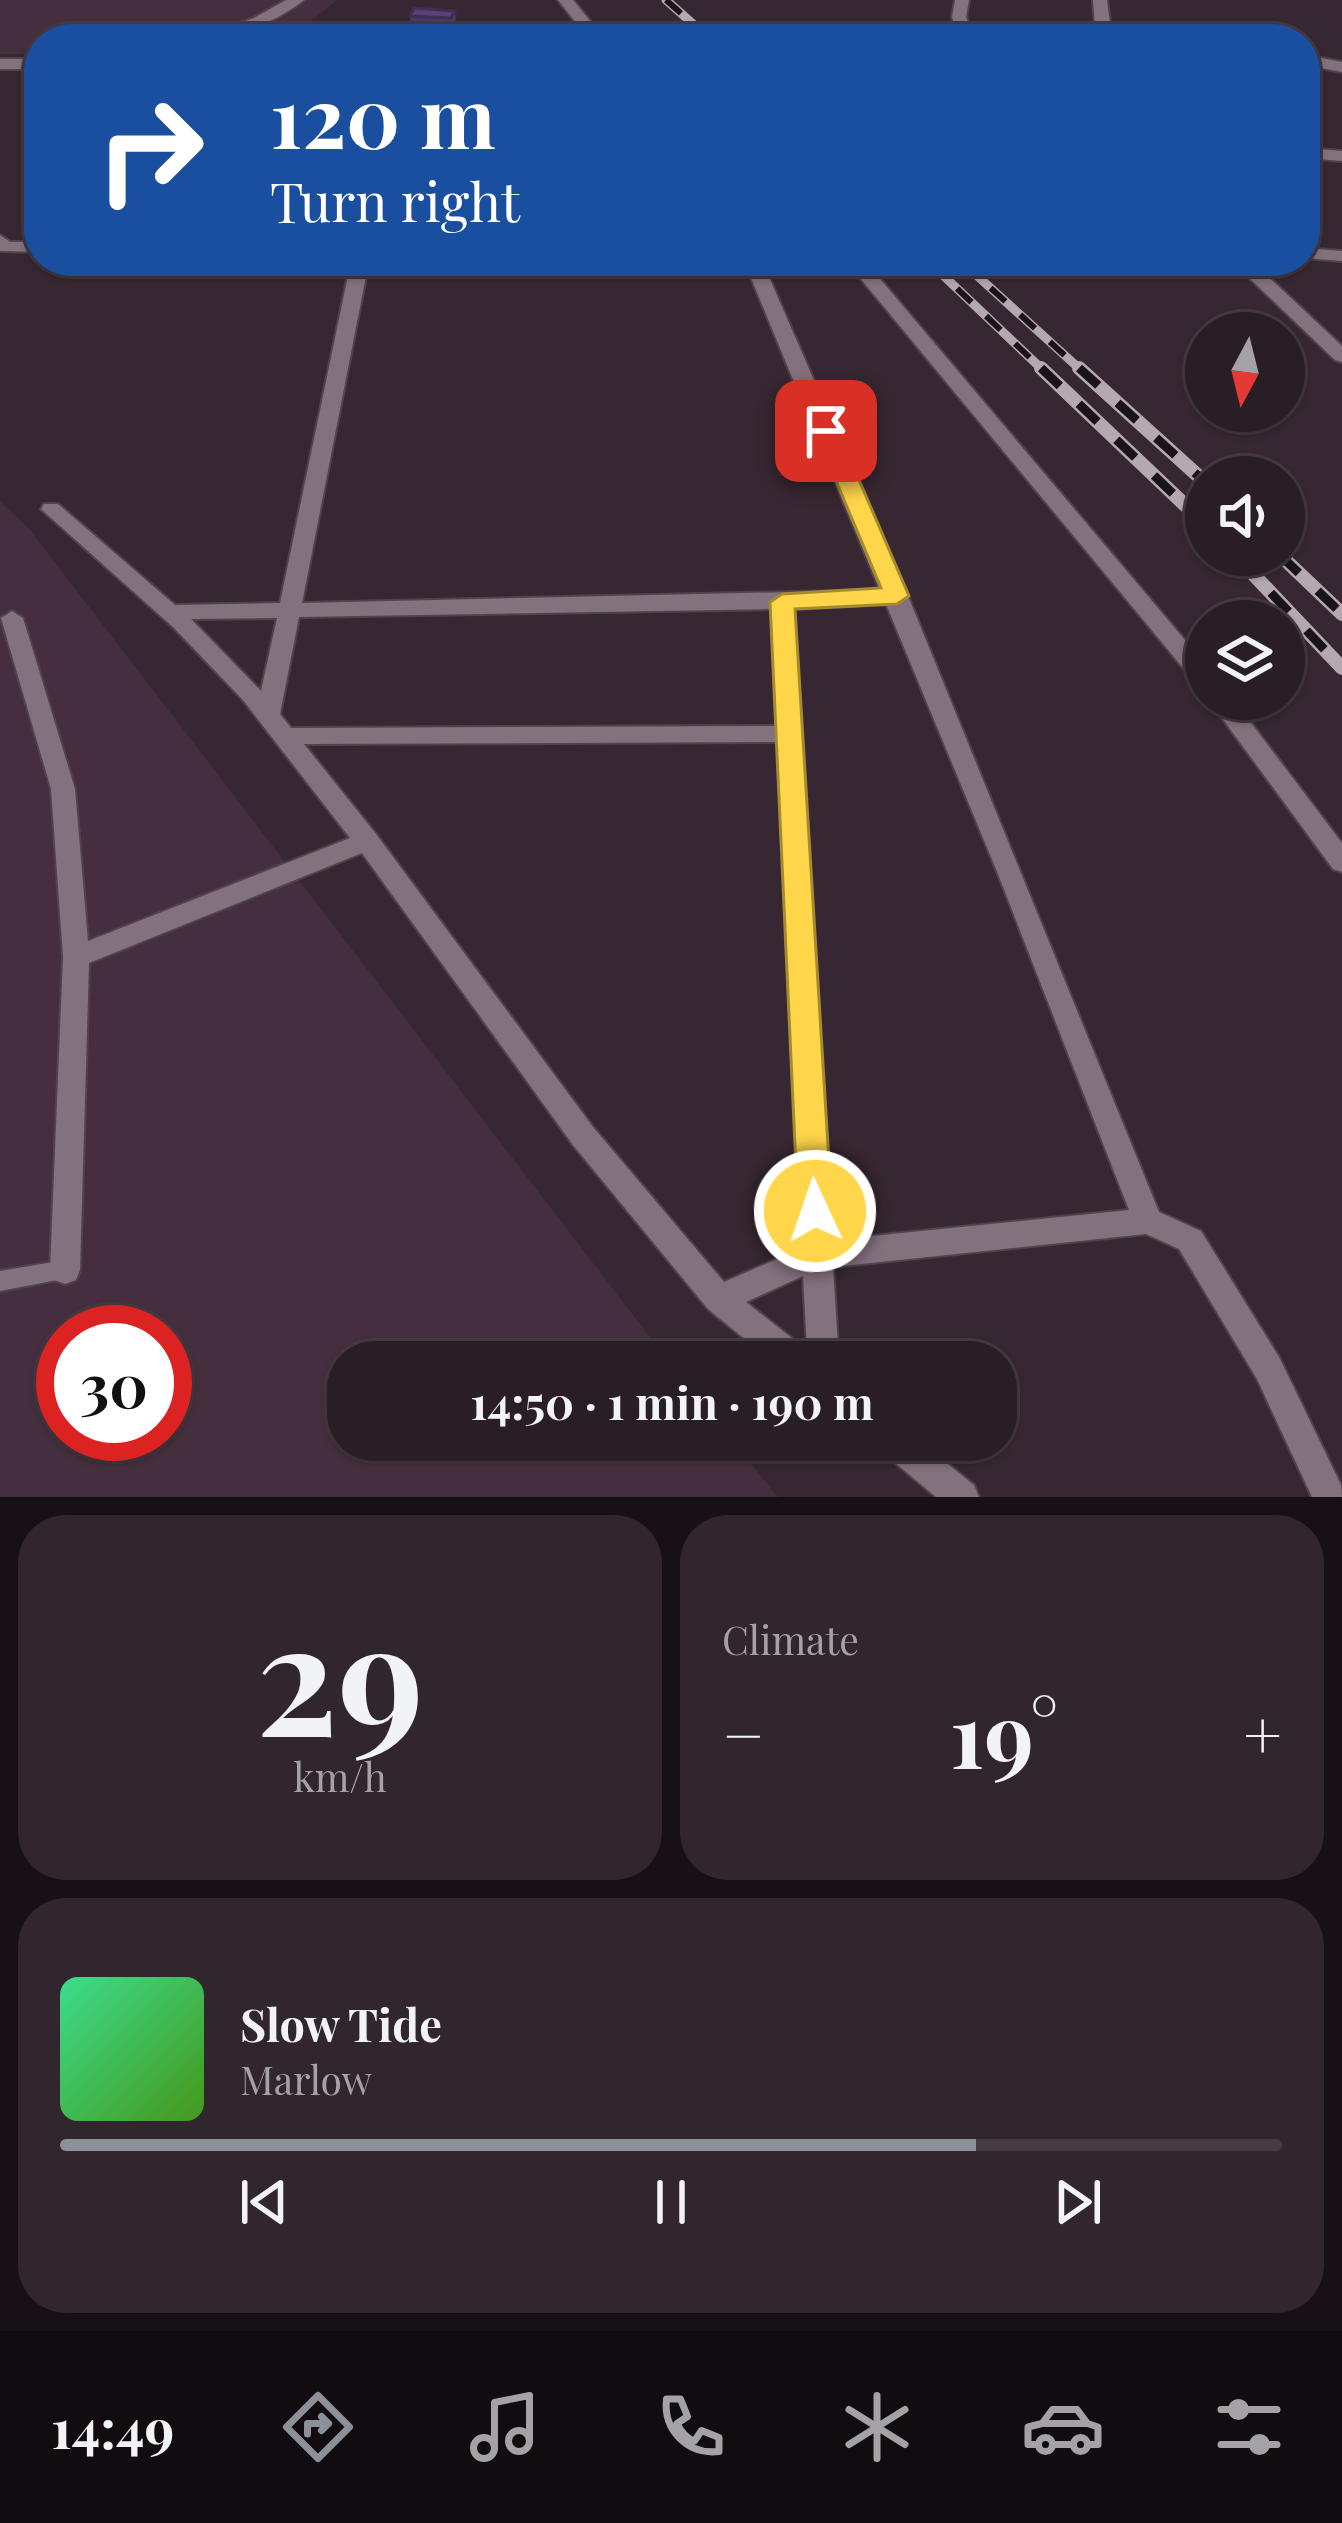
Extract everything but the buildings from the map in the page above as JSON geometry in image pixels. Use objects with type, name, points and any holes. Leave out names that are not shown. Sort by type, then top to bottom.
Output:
[{"type":"street","points":[[249,24],[297,0]]},
{"type":"street","points":[[565,0],[585,24]]},
{"type":"street","points":[[276,726],[288,610],[357,276]]},
{"type":"street","points":[[759,276],[897,596],[1148,1221]]},
{"type":"street","points":[[868,276],[1185,655]]},
{"type":"street","points":[[1257,276],[1342,356]]},
{"type":"street","points":[[51,509],[170,612],[276,726],[367,841],[584,1136],[719,1299],[771,1341]]},
{"type":"street","points":[[170,612],[897,596]]},
{"type":"street","points":[[782,602],[822,1341]]},
{"type":"street","points":[[12,618],[63,789],[76,957],[65,1270]]},
{"type":"street","points":[[1236,720],[1342,862]]},
{"type":"street","points":[[276,726],[790,734]]},
{"type":"street","points":[[76,957],[367,841]]},
{"type":"street","points":[[719,1299],[817,1259],[1148,1221],[1190,1240],[1268,1367],[1330,1497]]},
{"type":"street","points":[[918,1461],[962,1497]]},
{"type":"lane","points":[[0,1281],[65,1270]]},
{"type":"shaded area","points":[[0,0],[337,0],[307,24],[24,24],[24,54],[0,54]]},
{"type":"shaded area","points":[[0,501],[30,530],[653,1341],[327,1341],[327,1461],[749,1461],[778,1497],[0,1497]]},
{"type":"railway","points":[[666,0],[693,24]]},
{"type":"railway","points":[[944,276],[1044,371]]},
{"type":"railway","points":[[978,276],[1082,371]]},
{"type":"railway","points":[[1041,368],[1185,505]]},
{"type":"railway","points":[[1079,368],[1185,464]]},
{"type":"railway","points":[[1255,576],[1342,668]]},
{"type":"railway","points":[[1302,576],[1342,614]]},
{"type":"route","points":[[815,1211],[782,602],[897,596],[826,431]]}]
